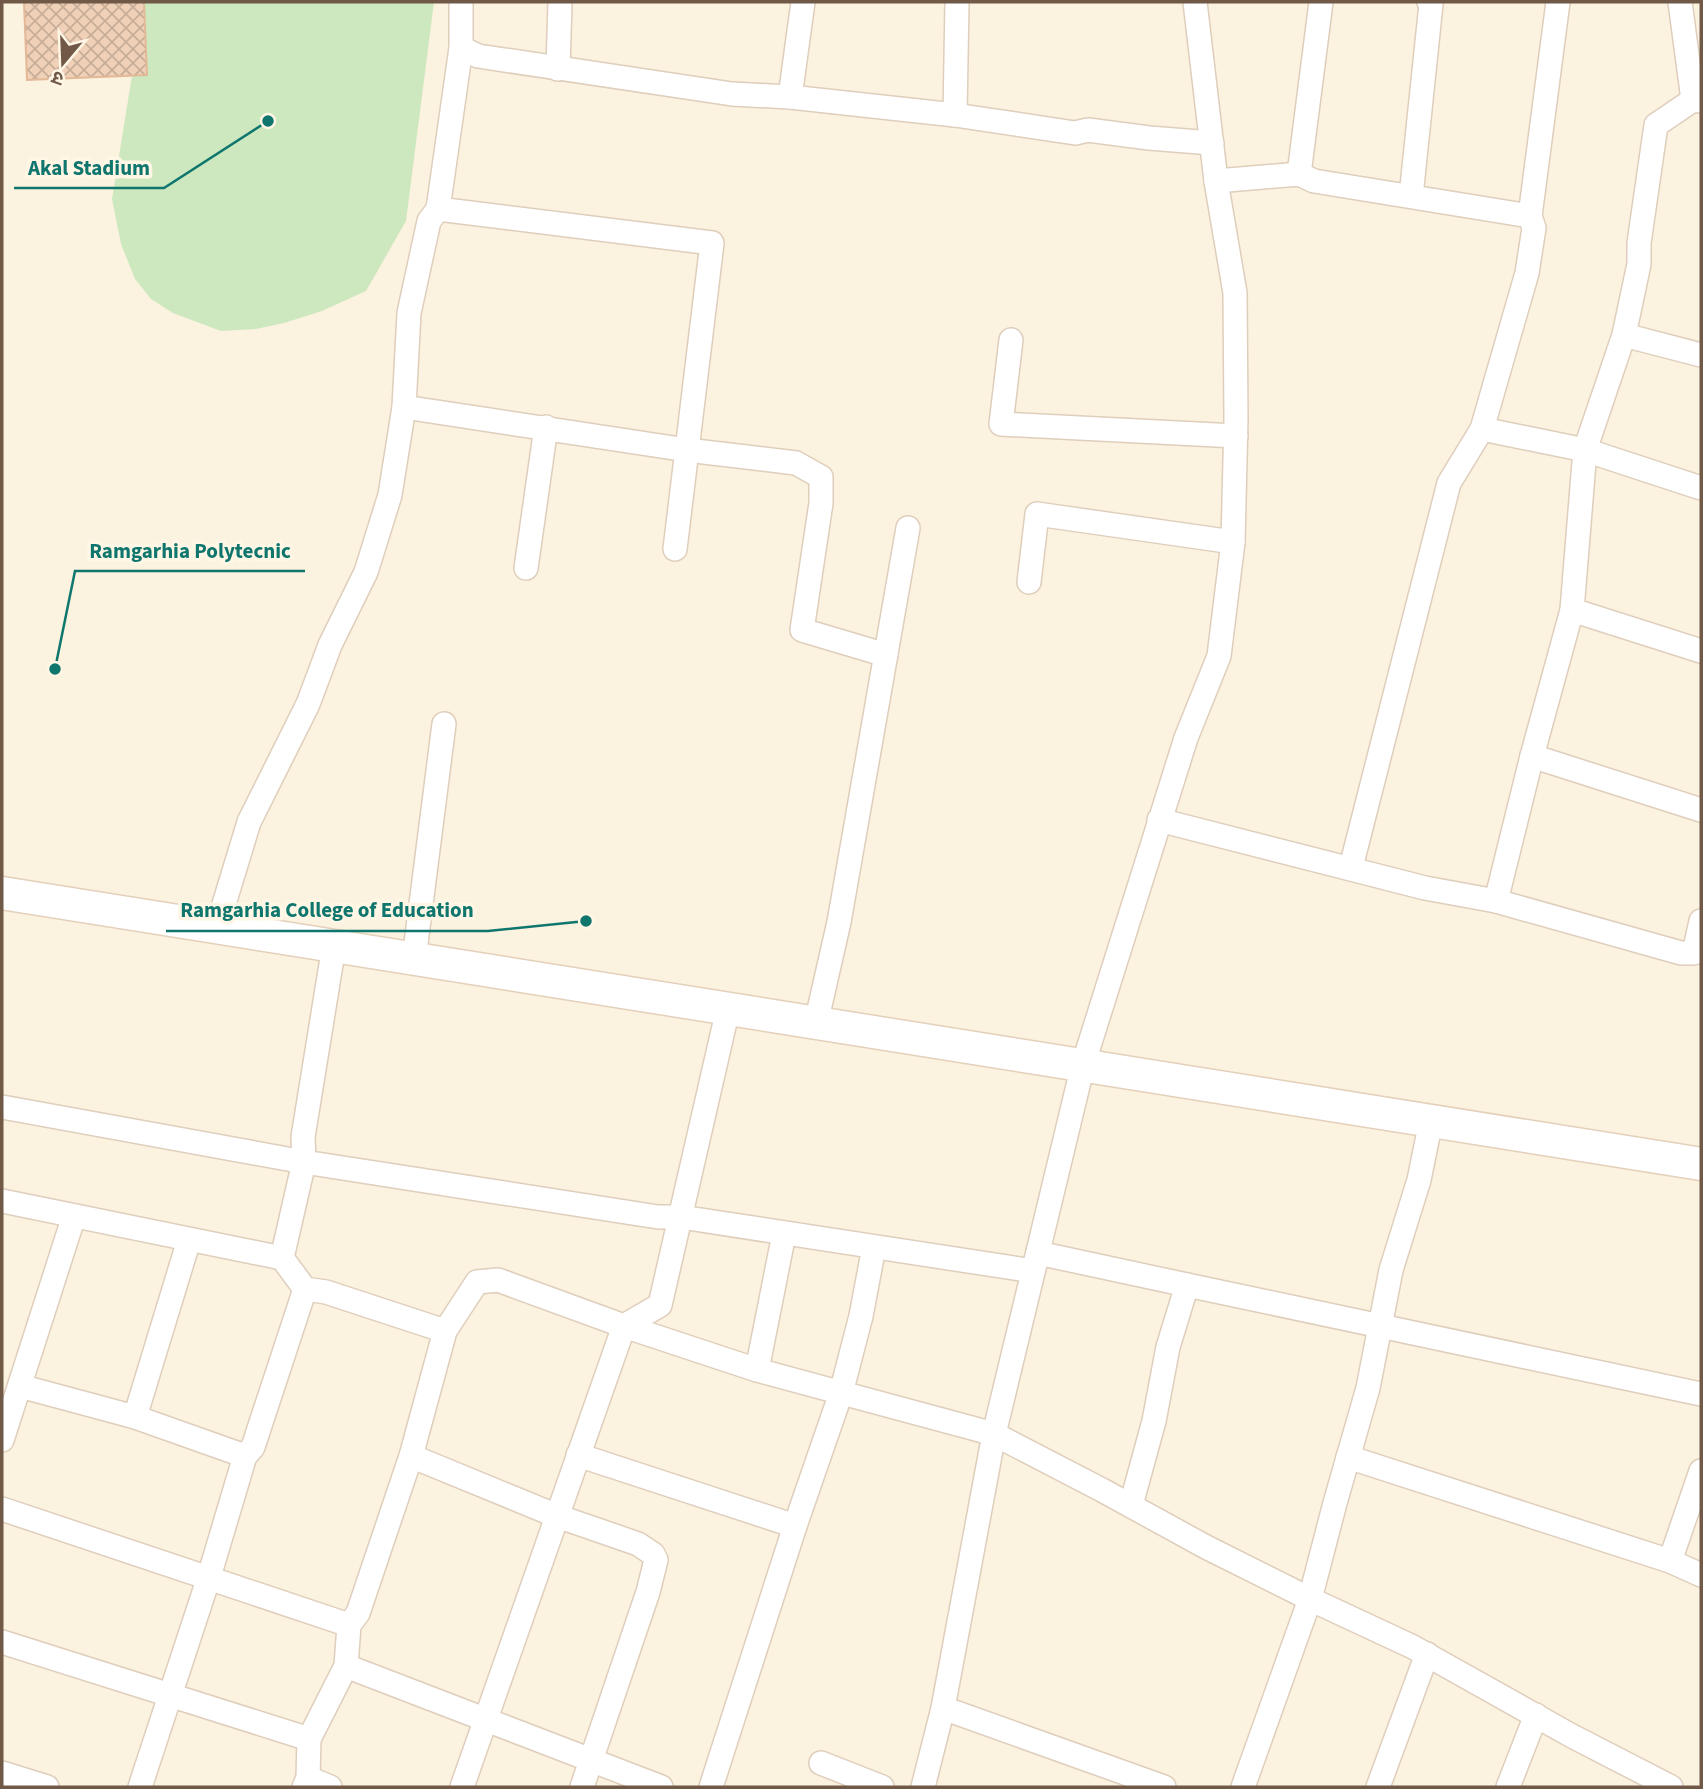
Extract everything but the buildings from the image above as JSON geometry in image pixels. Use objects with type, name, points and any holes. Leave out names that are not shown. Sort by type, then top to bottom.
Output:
[{"type":"main road","points":[[2,893],[1701,1164]]},
{"type":"street","points":[[217,927],[249,821],[308,705],[330,645],[366,572],[390,495],[404,407],[409,313],[429,221],[438,209],[461,48],[461,2]]},
{"type":"street","points":[[558,69],[560,2]]},
{"type":"street","points":[[790,97],[803,2]]},
{"type":"street","points":[[955,115],[957,2]]},
{"type":"street","points":[[922,1787],[943,1708],[994,1434],[1083,1065],[1186,738],[1219,656],[1233,542],[1236,436],[1235,293],[1216,181],[1195,2]]},
{"type":"street","points":[[1299,174],[1321,2]]},
{"type":"street","points":[[1411,196],[1431,4],[1429,2]]},
{"type":"street","points":[[1351,867],[1449,483],[1482,429],[1527,273],[1534,228],[1530,216],[1558,2]]},
{"type":"street","points":[[1496,901],[1572,610],[1585,450],[1624,335],[1639,264],[1639,243],[1656,125],[1697,101],[1680,2]]},
{"type":"street","points":[[461,48],[478,56],[732,94],[790,97],[955,115],[1074,133],[1088,130],[1212,143]]},
{"type":"street","points":[[1216,181],[1299,174],[1314,181],[1530,216]]},
{"type":"street","points":[[438,209],[712,243],[675,549]]},
{"type":"street","points":[[1624,335],[1701,355]]},
{"type":"street","points":[[1011,340],[1001,424],[1236,436]]},
{"type":"street","points":[[404,407],[687,450],[796,463],[821,477],[821,503],[803,630],[886,655]]},
{"type":"street","points":[[526,568],[546,427]]},
{"type":"street","points":[[1482,429],[1585,450],[1701,488]]},
{"type":"street","points":[[1029,582],[1037,514],[1233,542]]},
{"type":"street","points":[[816,1023],[839,922],[908,528]]},
{"type":"street","points":[[1572,610],[1701,651]]},
{"type":"street","points":[[414,959],[444,724]]},
{"type":"street","points":[[1532,757],[1701,810]]},
{"type":"street","points":[[1159,820],[1351,867],[1424,888],[1496,901],[1681,953],[1694,953],[1701,921]]},
{"type":"street","points":[[282,1258],[304,1162],[303,1137],[334,946]]},
{"type":"street","points":[[461,1787],[624,1326],[660,1304],[728,1009]]},
{"type":"street","points":[[2,1107],[304,1162],[657,1217],[681,1217],[874,1247],[1035,1262],[1187,1285],[1701,1394]]},
{"type":"street","points":[[1242,1787],[1310,1599],[1368,1388],[1391,1270],[1419,1180],[1431,1121]]},
{"type":"street","points":[[2,1201],[282,1258],[305,1289],[326,1292],[445,1331]]},
{"type":"street","points":[[2,1440],[74,1216]]},
{"type":"street","points":[[757,1370],[783,1234]]},
{"type":"street","points":[[135,1418],[189,1240]]},
{"type":"street","points":[[711,1787],[841,1393],[861,1316],[874,1247]]},
{"type":"street","points":[[330,1787],[306,1783],[309,1740],[346,1666],[349,1625],[358,1613],[411,1456],[445,1331],[477,1282],[498,1280],[757,1370],[994,1434],[1206,1547],[1427,1654],[1572,1736],[1671,1787]]},
{"type":"street","points":[[1131,1505],[1154,1421],[1168,1347],[1187,1285]]},
{"type":"street","points":[[140,1787],[208,1580],[245,1456],[253,1447],[305,1289]]},
{"type":"street","points":[[20,1386],[135,1418],[245,1456]]},
{"type":"street","points":[[578,1455],[795,1526]]},
{"type":"street","points":[[411,1456],[557,1516],[638,1544],[653,1554],[656,1560],[644,1604],[582,1787]]},
{"type":"street","points":[[1348,1457],[1670,1561],[1701,1575]]},
{"type":"street","points":[[1670,1561],[1701,1471]]},
{"type":"street","points":[[2,1509],[349,1625]]},
{"type":"street","points":[[2,1642],[309,1740]]},
{"type":"street","points":[[1378,1787],[1427,1654]]},
{"type":"street","points":[[346,1666],[661,1787]]},
{"type":"street","points":[[943,1708],[1164,1787]]},
{"type":"street","points":[[1508,1787],[1536,1715]]},
{"type":"street","points":[[821,1763],[882,1787]]},
{"type":"street","points":[[2,1773],[47,1787]]},
{"type":"green space","points":[[144,2],[434,2],[406,221],[366,291],[322,311],[284,323],[256,329],[221,331],[173,313],[151,299],[135,279],[121,244],[112,199]]},
{"type":"place","name":"Akal Stadium","points":[[268,121]]},
{"type":"place","name":"Ramgarhia Polytecnic","points":[[55,669]]},
{"type":"place","name":"Ramgarhia College of Education","points":[[586,921]]}]
